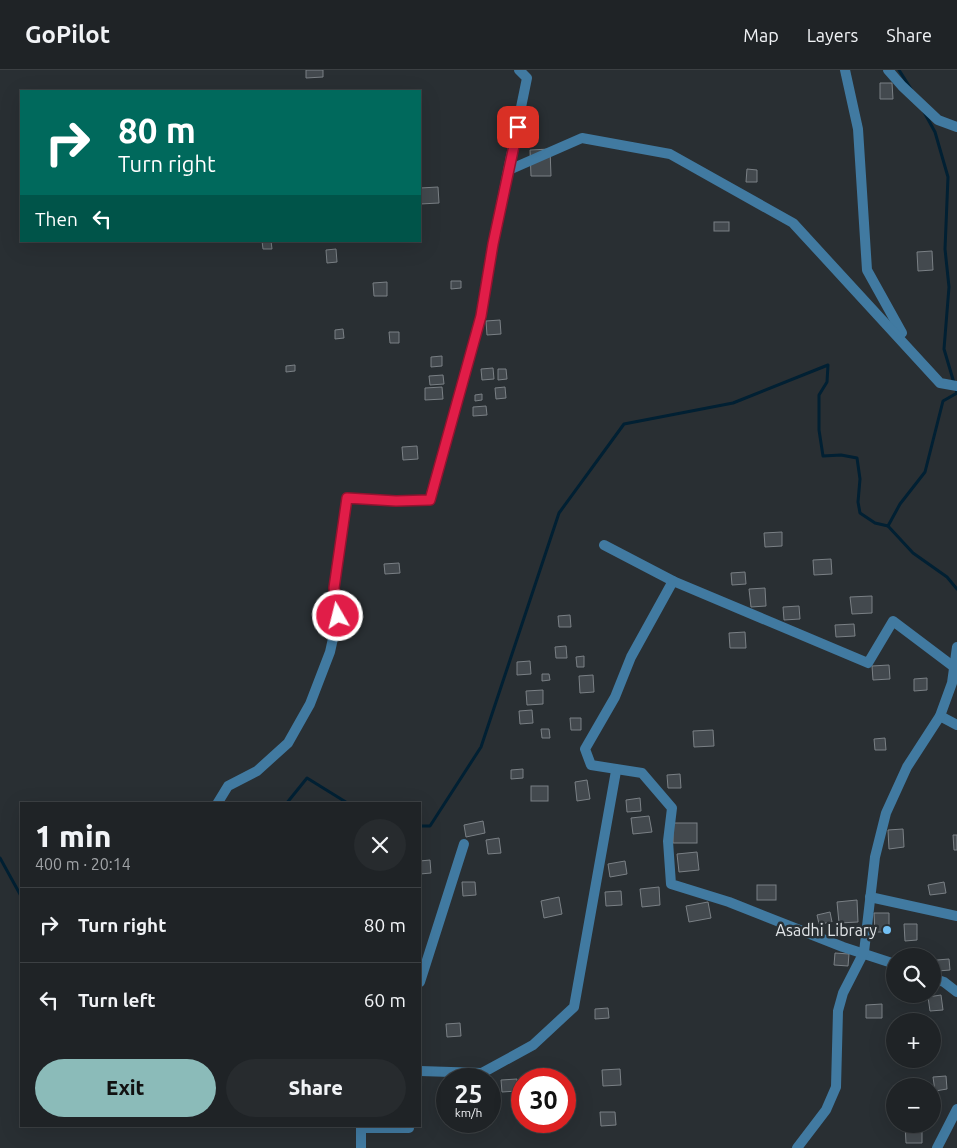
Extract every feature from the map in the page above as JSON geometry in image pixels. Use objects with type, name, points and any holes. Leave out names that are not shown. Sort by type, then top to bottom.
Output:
[{"type":"street","points":[[218,802],[228,786],[257,771],[288,743],[310,704],[330,652],[338,616],[334,588],[347,498],[396,501],[430,500],[481,316],[493,244],[527,78],[519,70]]},
{"type":"street","points":[[845,70],[858,129],[867,270],[910,348]]},
{"type":"street","points":[[888,70],[938,120],[957,127]]},
{"type":"street","points":[[509,170],[582,138],[670,154],[793,223],[910,348],[940,383],[957,386]]},
{"type":"street","points":[[604,545],[673,581],[868,663],[893,621],[954,667]]},
{"type":"street","points":[[673,581],[631,657],[615,697],[585,749],[591,766],[642,774],[672,808],[668,841],[671,884],[729,902],[886,961]]},
{"type":"street","points":[[797,1148],[826,1110],[836,1087],[838,1011],[843,993],[864,952],[875,856],[886,813],[907,767],[940,716],[952,683],[957,647]]},
{"type":"street","points":[[940,716],[957,724]]},
{"type":"street","points":[[421,1071],[482,1073],[533,1045],[574,1007],[616,771]]},
{"type":"street","points":[[421,979],[464,844]]},
{"type":"street","points":[[870,897],[957,916]]},
{"type":"street","points":[[941,981],[957,992]]},
{"type":"street","points":[[937,1148],[957,1109]]},
{"type":"street","points":[[362,1148],[361,1127],[409,1127]]},
{"type":"building","points":[[306,70],[323,70],[323,77],[306,78]]},
{"type":"building","points":[[880,83],[892,83],[893,99],[880,99]]},
{"type":"building","points":[[550,149],[551,176],[531,176],[530,150]]},
{"type":"building","points":[[747,169],[757,170],[757,182],[746,182]]},
{"type":"building","points":[[438,187],[439,203],[421,204],[421,188]]},
{"type":"building","points":[[714,222],[729,222],[729,231],[714,231]]},
{"type":"building","points":[[262,242],[271,242],[272,249],[263,249]]},
{"type":"building","points":[[336,249],[337,262],[327,263],[326,250]]},
{"type":"building","points":[[932,251],[933,270],[918,271],[917,252]]},
{"type":"building","points":[[451,281],[461,281],[461,288],[451,289]]},
{"type":"building","points":[[387,282],[387,296],[374,296],[373,283]]},
{"type":"building","points":[[500,320],[501,334],[487,335],[486,321]]},
{"type":"building","points":[[343,329],[344,338],[335,339],[335,330]]},
{"type":"building","points":[[389,332],[399,332],[399,343],[390,343]]},
{"type":"building","points":[[442,356],[442,366],[431,367],[431,357]]},
{"type":"building","points":[[295,365],[295,371],[286,372],[286,366]]},
{"type":"building","points":[[493,368],[494,379],[482,380],[481,369]]},
{"type":"building","points":[[498,369],[506,369],[507,379],[498,380]]},
{"type":"building","points":[[443,375],[444,384],[430,385],[429,376]]},
{"type":"building","points":[[442,387],[443,399],[425,400],[425,388]]},
{"type":"building","points":[[505,387],[506,398],[496,399],[495,388]]},
{"type":"building","points":[[482,394],[482,400],[475,401],[475,395]]},
{"type":"building","points":[[486,406],[487,415],[473,416],[473,407]]},
{"type":"building","points":[[417,446],[418,459],[403,460],[402,447]]},
{"type":"building","points":[[782,532],[782,546],[765,547],[764,533]]},
{"type":"building","points":[[831,559],[832,574],[814,575],[813,560]]},
{"type":"building","points":[[399,563],[400,573],[385,574],[384,564]]},
{"type":"building","points":[[745,572],[746,584],[732,585],[731,573]]},
{"type":"building","points":[[765,588],[766,606],[751,607],[749,589]]},
{"type":"building","points":[[872,596],[872,613],[852,614],[850,597]]},
{"type":"building","points":[[799,606],[800,619],[784,620],[783,607]]},
{"type":"building","points":[[570,615],[571,627],[559,627],[558,616]]},
{"type":"building","points":[[854,624],[855,636],[836,637],[835,625]]},
{"type":"building","points":[[745,632],[746,648],[730,648],[729,633]]},
{"type":"building","points":[[566,646],[567,658],[556,658],[555,647]]},
{"type":"building","points":[[584,656],[584,667],[577,667],[576,657]]},
{"type":"building","points":[[530,661],[531,674],[517,675],[517,662]]},
{"type":"building","points":[[889,665],[890,679],[873,680],[872,666]]},
{"type":"building","points":[[542,674],[549,674],[550,680],[542,681]]},
{"type":"building","points":[[593,675],[594,692],[580,693],[579,676]]},
{"type":"building","points":[[927,678],[927,690],[914,691],[914,679]]},
{"type":"building","points":[[543,690],[543,704],[527,705],[526,691]]},
{"type":"building","points":[[532,710],[533,723],[520,724],[519,711]]},
{"type":"building","points":[[570,718],[581,718],[581,730],[571,730]]},
{"type":"building","points":[[541,729],[549,729],[550,738],[542,738]]},
{"type":"building","points":[[713,730],[714,746],[694,747],[693,731]]},
{"type":"building","points":[[885,738],[886,750],[875,750],[874,739]]},
{"type":"building","points":[[523,769],[523,778],[511,779],[511,770]]},
{"type":"building","points":[[680,774],[681,788],[668,788],[667,775]]},
{"type":"building","points":[[587,780],[590,799],[577,801],[575,782]]},
{"type":"building","points":[[531,786],[548,786],[548,801],[531,801]]},
{"type":"building","points":[[640,798],[641,811],[627,812],[626,800]]},
{"type":"building","points":[[649,816],[652,832],[633,834],[631,818]]},
{"type":"building","points":[[483,821],[485,833],[466,837],[464,825]]},
{"type":"building","points":[[673,823],[697,823],[697,843],[673,843]]},
{"type":"building","points":[[903,829],[904,847],[889,849],[888,830]]},
{"type":"building","points":[[953,835],[957,835],[957,850],[954,850]]},
{"type":"building","points":[[499,838],[501,853],[488,854],[486,840]]},
{"type":"building","points":[[697,852],[699,870],[679,872],[677,854]]},
{"type":"building","points":[[430,860],[431,873],[421,874],[421,861]]},
{"type":"building","points":[[625,861],[627,874],[610,877],[608,864]]},
{"type":"building","points":[[462,882],[475,882],[476,895],[463,896]]},
{"type":"building","points":[[944,882],[946,893],[930,895],[928,885]]},
{"type":"building","points":[[757,885],[776,885],[776,900],[757,900]]},
{"type":"building","points":[[659,887],[660,905],[642,907],[640,889]]},
{"type":"building","points":[[621,891],[622,905],[606,906],[605,892]]},
{"type":"building","points":[[559,897],[562,914],[544,918],[541,901]]},
{"type":"building","points":[[857,900],[858,922],[839,923],[837,902]]},
{"type":"building","points":[[708,902],[711,918],[689,922],[686,906]]},
{"type":"building","points":[[830,912],[832,922],[819,924],[817,915]]},
{"type":"building","points":[[874,913],[889,913],[889,932],[875,932]]},
{"type":"building","points":[[904,924],[917,924],[917,940],[905,941]]},
{"type":"building","points":[[835,953],[849,954],[848,966],[834,965]]},
{"type":"building","points":[[949,959],[950,970],[941,971],[941,960]]},
{"type":"building","points":[[941,995],[943,1010],[930,1011],[929,1003],[941,1003]]},
{"type":"building","points":[[882,1004],[882,1018],[866,1018],[866,1005]]},
{"type":"building","points":[[608,1008],[609,1018],[595,1019],[595,1009]]},
{"type":"building","points":[[460,1023],[461,1036],[447,1037],[446,1024]]},
{"type":"building","points":[[620,1069],[621,1085],[603,1086],[602,1070]]},
{"type":"building","points":[[946,1076],[947,1089],[941,1090],[941,1078],[933,1077]]},
{"type":"building","points":[[511,1079],[511,1091],[502,1092],[501,1080]]},
{"type":"building","points":[[600,1112],[615,1112],[616,1125],[601,1126]]},
{"type":"building","points":[[905,1133],[922,1133],[922,1143],[906,1143]]},
{"type":"waterway","points":[[899,70],[911,89]]},
{"type":"waterway","points":[[888,526],[900,504],[925,472],[943,401],[957,393],[944,349],[949,287],[945,249],[948,177],[935,132],[924,112]]},
{"type":"waterway","points":[[421,826],[430,826],[481,747],[559,513],[624,424],[733,403],[828,365],[827,382],[819,395],[819,430],[823,456],[841,455],[857,458],[860,479],[858,502],[860,513],[875,523],[888,526],[913,553],[947,577],[957,589]]},
{"type":"waterway","points":[[288,802],[307,778],[346,802]]},
{"type":"waterway","points":[[0,858],[20,894]]},
{"type":"place","name":"Asadhi Library","points":[[887,930]]},
{"type":"route","points":[[338,616],[334,588],[347,498],[396,501],[430,500],[481,316],[493,244],[518,127]]}]
